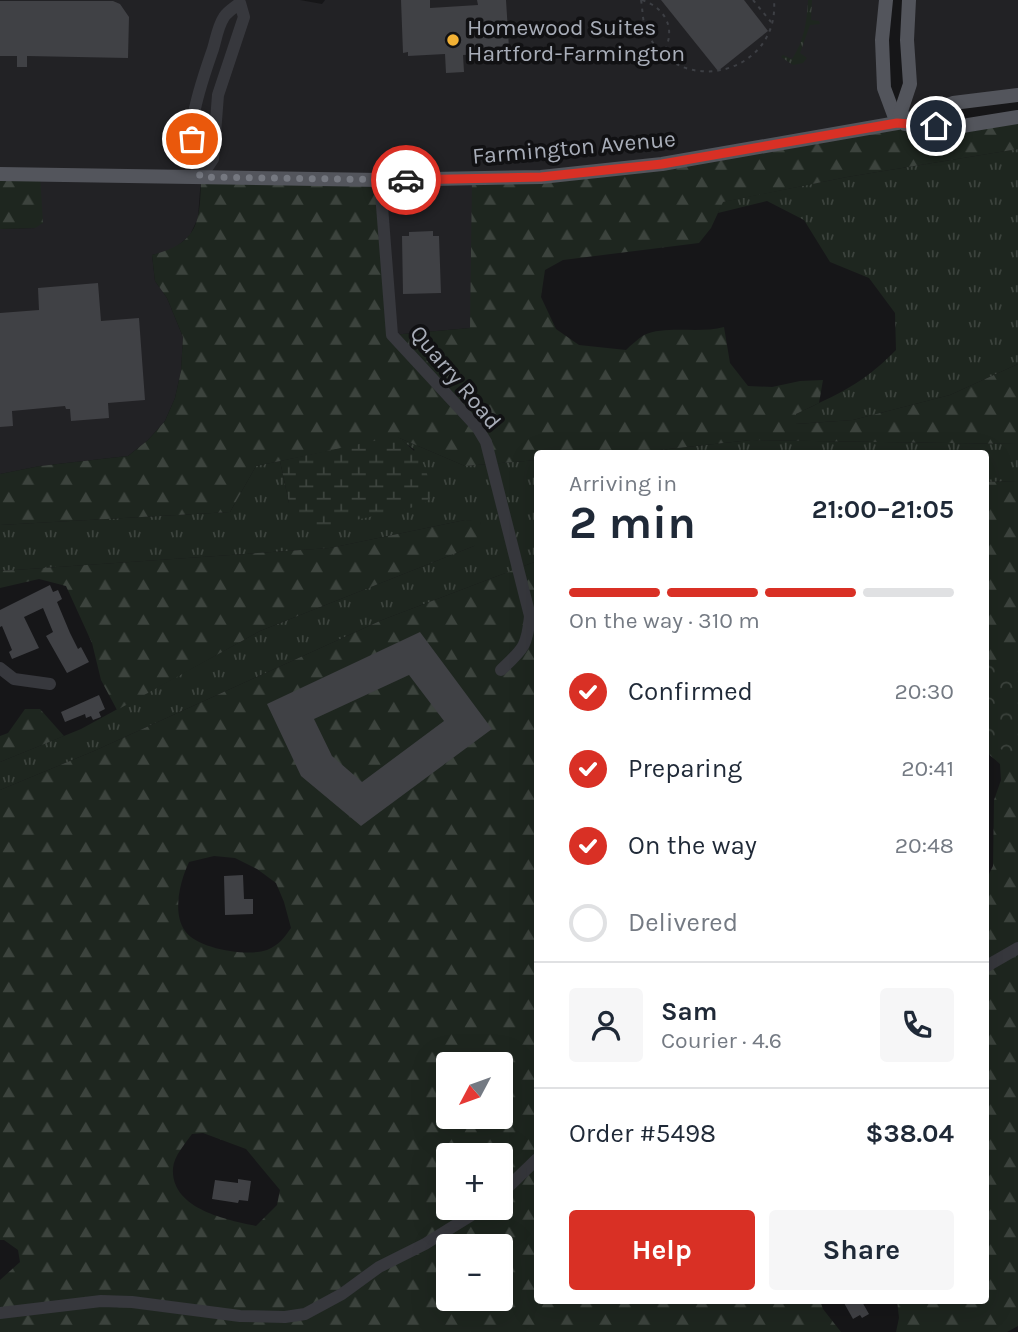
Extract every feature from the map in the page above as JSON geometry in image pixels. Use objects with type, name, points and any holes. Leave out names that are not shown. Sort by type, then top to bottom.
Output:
[{"type":"main road","points":[[886,0],[884,88],[897,123]]},
{"type":"main road","points":[[897,123],[910,85],[907,40],[909,0]]},
{"type":"main road","name":"Farmington Avenue","points":[[0,174],[380,180],[541,177],[662,164],[897,123],[953,103],[1018,95]]},
{"type":"main road","name":"Farmington Avenue","points":[[897,123],[956,127],[1018,117]]},
{"type":"street","points":[[240,3],[244,17],[218,95],[213,159],[201,177],[191,156],[192,123],[200,88],[224,16],[240,3]]},
{"type":"street","name":"Quarry Road","points":[[380,180],[392,335],[477,427],[490,454],[530,616],[528,639],[520,653],[501,670]]},
{"type":"street","points":[[0,668],[14,679],[50,684]]},
{"type":"street","points":[[989,965],[1018,948]]},
{"type":"street","points":[[513,1182],[534,1162]]},
{"type":"street","points":[[0,1313],[101,1301],[132,1302],[240,1316],[285,1317],[305,1314],[342,1294],[379,1267],[425,1244],[464,1220]]},
{"type":"path","points":[[663,54],[670,40],[667,20],[658,8],[641,0],[647,33],[663,54],[690,70],[710,72],[731,69],[752,55],[771,23],[774,0]]},
{"type":"path","points":[[753,0],[771,23]]},
{"type":"shaded area","points":[[0,0],[300,0],[322,4],[325,0],[886,0],[882,40],[897,122],[910,84],[909,0],[1018,0],[1018,95],[897,123],[662,164],[470,328],[392,335],[201,177],[198,218],[190,235],[173,250],[152,255],[155,281],[167,298],[183,337],[181,371],[175,398],[165,421],[148,440],[128,456],[40,466],[0,474],[0,229],[35,228],[0,174]]},
{"type":"green space","points":[[808,0],[812,0],[811,20],[819,21],[820,24],[810,25],[800,53],[807,58],[803,63],[793,65],[781,57],[783,55],[792,59],[799,45],[806,23]]},
{"type":"green space","points":[[1018,117],[1018,149],[847,177],[723,202],[711,228],[699,243],[563,260],[545,270],[541,297],[556,329],[579,345],[626,350],[644,335],[653,332],[724,327],[730,363],[748,386],[772,387],[800,381],[823,380],[819,403],[796,414],[796,424],[853,420],[950,395],[1018,364],[1018,444],[751,440],[659,450],[534,450],[534,460],[465,466],[397,437],[256,466],[230,512],[0,525],[0,474],[40,466],[128,456],[148,440],[165,421],[175,398],[181,371],[183,337],[167,298],[155,281],[152,255],[180,244],[194,228],[200,206],[201,177],[380,180],[392,335],[470,328],[472,179],[541,177],[897,123]]},
{"type":"green space","points":[[1018,149],[1018,364],[950,395],[853,420],[795,424],[796,414],[861,380],[896,350],[895,313],[869,278],[830,262],[804,220],[767,201],[718,213],[722,202],[847,177]]},
{"type":"green space","points":[[0,174],[40,174],[43,223],[35,228],[0,229]]},
{"type":"green space","points":[[397,436],[418,456],[426,469],[431,497],[423,505],[320,528],[297,522],[289,503],[280,461]]},
{"type":"green space","points":[[397,437],[465,466],[534,460],[534,562],[382,620],[94,751],[0,790],[0,762],[81,729],[260,631],[474,546],[481,522],[465,520],[330,548],[0,571],[0,525],[230,512],[256,466],[280,461],[289,503],[415,450]]},
{"type":"green space","points":[[751,440],[1018,444],[1018,481],[989,482],[989,450],[659,450]]},
{"type":"green space","points":[[1018,481],[1018,1326],[1007,1332],[896,1332],[899,1318],[897,1304],[989,1304],[989,874],[993,866],[994,800],[1001,780],[1000,764],[989,754],[989,482]]},
{"type":"green space","points":[[465,520],[481,521],[480,537],[474,546],[260,631],[117,710],[101,680],[92,643],[66,586],[39,579],[0,588],[0,571],[330,548]]},
{"type":"green space","points":[[534,562],[534,1304],[821,1304],[841,1332],[0,1332],[0,1280],[20,1262],[18,1250],[0,1240],[0,790],[94,751],[382,620]],"holes":[[[214,856],[235,858],[276,883],[284,902],[291,928],[275,946],[267,950],[248,953],[211,947],[191,937],[181,924],[178,906],[180,887],[189,862]],[[203,1133],[246,1149],[280,1190],[277,1205],[256,1226],[216,1216],[190,1203],[181,1194],[175,1182],[173,1168],[180,1150],[192,1134]]]},
{"type":"green space","points":[[1018,656],[1018,765],[989,738],[989,662],[1009,661]]},
{"type":"green space","points":[[25,709],[40,709],[64,736],[0,762],[0,736],[8,733]]},
{"type":"building","points":[[401,0],[430,0],[430,8],[478,5],[477,0],[506,0],[509,48],[503,48],[503,53],[463,55],[464,72],[446,73],[445,54],[408,56],[408,52],[403,53]]},
{"type":"building","points":[[661,0],[744,0],[768,31],[718,71]]},
{"type":"building","points":[[0,1],[113,1],[120,4],[129,17],[128,58],[27,56],[27,67],[17,67],[17,56],[0,56]]},
{"type":"building","points":[[433,231],[433,236],[439,236],[441,293],[403,294],[402,236],[409,236],[409,232]]},
{"type":"building","points":[[98,283],[101,321],[139,318],[145,400],[108,403],[109,418],[71,421],[70,409],[65,406],[12,411],[13,426],[0,427],[0,313],[39,310],[38,288]]},
{"type":"building","points":[[50,585],[53,592],[58,590],[62,599],[57,602],[70,633],[89,662],[67,673],[46,636],[53,632],[43,608],[24,617],[39,648],[12,659],[9,652],[12,650],[2,626],[0,627],[0,610]]},
{"type":"building","points":[[420,632],[492,729],[361,826],[301,776],[267,704]],"holes":[[[409,675],[444,721],[362,782],[332,756],[314,719]]]},
{"type":"building","points":[[99,695],[105,709],[99,712],[101,717],[93,720],[91,716],[86,718],[85,714],[65,722],[61,712]]},
{"type":"building","points":[[243,875],[244,899],[253,899],[253,914],[225,915],[224,876]]},
{"type":"building","points":[[238,1179],[251,1181],[248,1201],[239,1200],[238,1203],[212,1199],[215,1180],[238,1183]]},
{"type":"building","points":[[845,1304],[863,1304],[869,1314],[853,1319]]},
{"type":"way so far","points":[[192,139],[191,156],[201,177],[406,180]]},
{"type":"place","name":"Homewood Suites Hartford-Farmington","points":[[453,40]]},
{"type":"route","points":[[406,180],[541,177],[662,164],[897,123],[936,126]]}]
